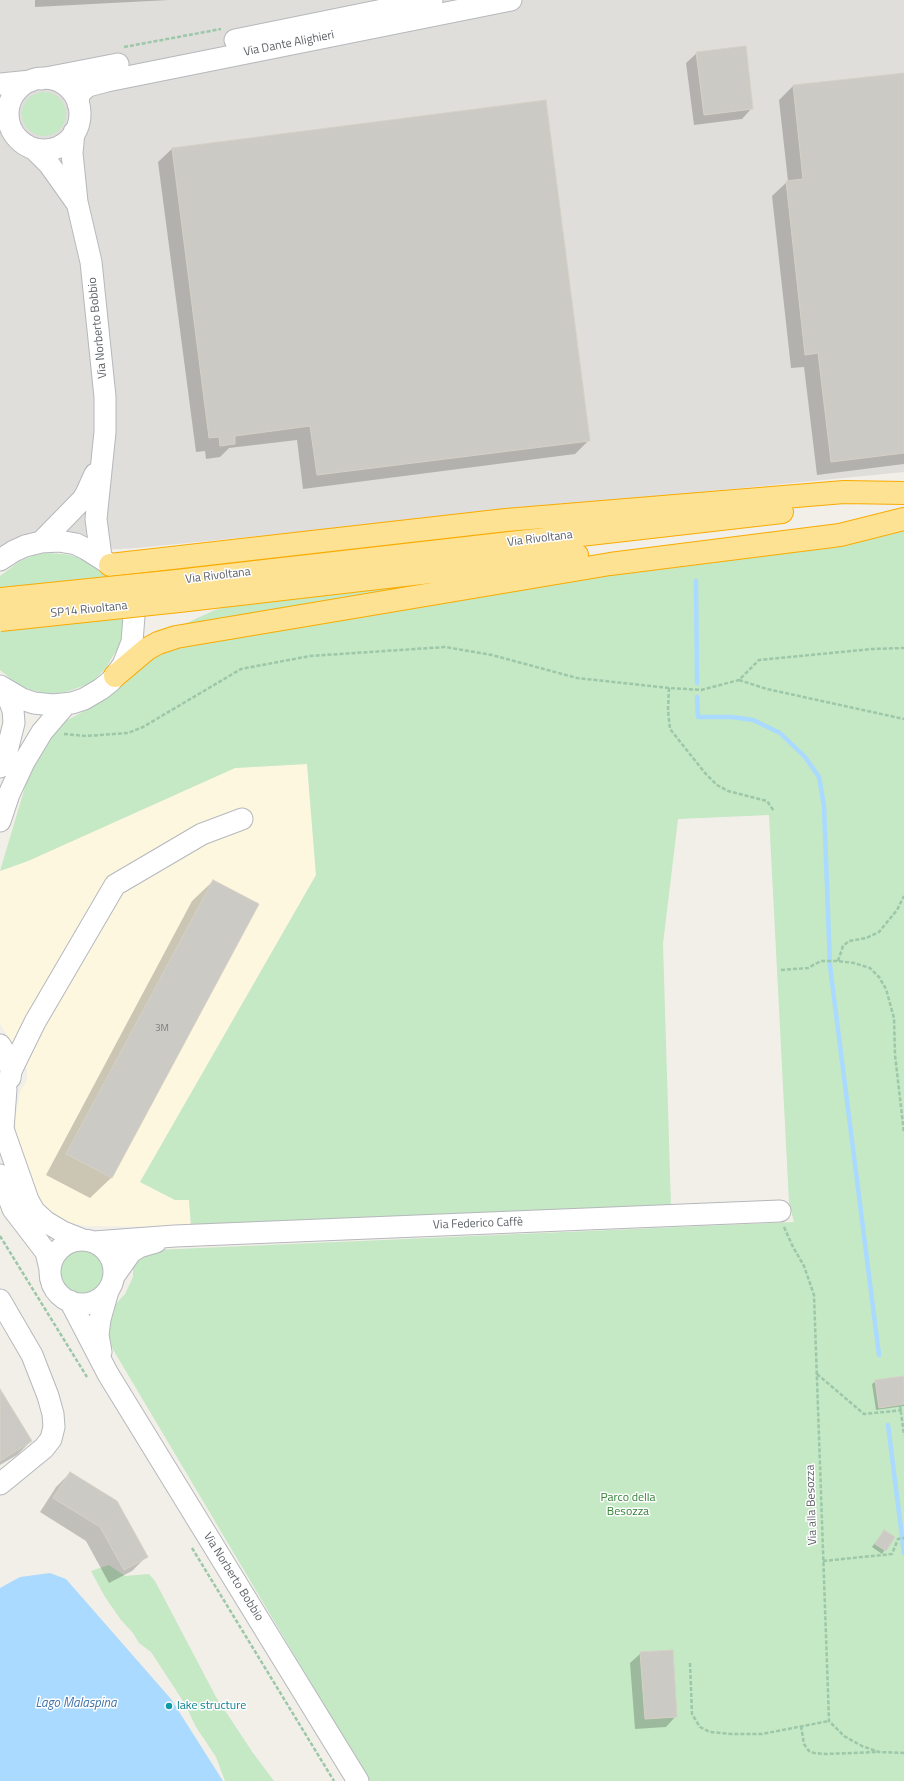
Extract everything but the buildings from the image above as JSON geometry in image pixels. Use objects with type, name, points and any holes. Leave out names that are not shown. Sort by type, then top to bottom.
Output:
[{"type":"highway","points":[[106,561],[506,520],[844,492],[904,493]]},
{"type":"highway","name":"Via Rivoltana","points":[[178,591],[904,498]]},
{"type":"highway","points":[[115,676],[147,649],[158,643],[176,637],[610,564],[840,536],[904,518]]},
{"type":"highway","name":"Via Rivoltana","points":[[178,591],[904,518]]},
{"type":"highway","name":"SP14 Rivoltana","points":[[0,599],[178,591]]},
{"type":"highway","name":"SP14 Rivoltana","points":[[0,620],[178,591]]},
{"type":"street","name":"Via Dante Alighieri","points":[[0,84],[36,80],[432,0]]},
{"type":"street","name":"Via Dante Alighieri","points":[[78,104],[79,95],[82,90],[88,86],[107,81],[511,0]]},
{"type":"street","points":[[49,79],[65,86],[74,96],[78,104],[79,121],[70,138],[59,147],[46,150],[34,148],[22,143],[5,123],[11,100],[20,88],[36,80],[49,79]]},
{"type":"street","name":"Via Norberto Bobbio","points":[[74,132],[72,153],[77,202],[84,226],[91,262],[106,408],[96,519],[106,561]]},
{"type":"street","name":"Via Norberto Bobbio","points":[[34,148],[49,164],[77,202]]},
{"type":"street","name":"Via Norberto Bobbio","points":[[41,542],[72,512],[86,494],[102,455]]},
{"type":"street","name":"Via Norberto Bobbio","points":[[0,560],[24,546],[41,542],[59,541],[76,544],[106,561],[122,580],[128,591],[133,610],[134,623],[131,648],[123,665],[115,676],[96,693],[66,704],[53,705],[34,703],[16,696],[2,688]]},
{"type":"street","name":"Via Norberto Bobbio","points":[[0,767],[7,751],[14,722],[14,710],[2,688]]},
{"type":"street","points":[[0,821],[9,794],[24,762],[42,732],[66,704]]},
{"type":"street","points":[[6,1085],[30,1032],[115,885],[202,834],[242,819]]},
{"type":"street","points":[[2,1047],[30,1032]]},
{"type":"street","name":"Via Norberto Bobbio","points":[[2,1047],[9,1060],[3,1129],[28,1200],[34,1211],[46,1222],[64,1232],[103,1248],[110,1256],[114,1265],[111,1283],[100,1319],[98,1335],[98,1344],[108,1374]]},
{"type":"street","name":"Via Norberto Bobbio","points":[[0,1175],[13,1209],[46,1252],[51,1279],[55,1288],[62,1296],[70,1301],[108,1374],[358,1781]]},
{"type":"street","name":"Via Federico Caffè","points":[[176,1236],[780,1211]]},
{"type":"street","points":[[50,1269],[58,1252],[73,1241],[176,1236]]},
{"type":"street","points":[[70,1301],[80,1304],[91,1303],[100,1298],[131,1252],[138,1247],[176,1236]]},
{"type":"street","points":[[0,1300],[5,1322],[32,1355],[48,1396],[53,1414],[54,1427],[51,1439],[44,1448],[0,1484]]},
{"type":"path","points":[[123,47],[223,28]]},
{"type":"path","points":[[60,733],[86,736],[128,733],[143,727],[241,669],[310,656],[445,647],[492,655],[577,678],[701,690],[739,680],[759,660],[872,649],[904,648]]},
{"type":"path","points":[[739,680],[766,688],[904,718]]},
{"type":"path","points":[[669,688],[668,710],[670,729],[705,773],[717,785],[728,791],[767,801],[774,811]]},
{"type":"path","points":[[837,960],[843,946],[849,941],[866,938],[879,932],[897,910],[904,896]]},
{"type":"path","points":[[781,970],[801,969],[823,961],[837,960],[854,963],[870,968],[886,989],[894,1018],[895,1055],[904,1133]]},
{"type":"path","name":"Via alla Besozza","points":[[780,1211],[784,1229],[804,1266],[814,1295],[829,1720]]},
{"type":"path","points":[[817,1374],[864,1414],[902,1410]]},
{"type":"path","points":[[900,1405],[902,1410],[904,1435]]},
{"type":"path","points":[[823,1561],[892,1554],[898,1539],[904,1538]]},
{"type":"path","points":[[690,1663],[692,1714],[700,1728],[710,1732],[762,1734],[829,1720],[844,1736],[862,1746],[879,1752]]},
{"type":"path","points":[[801,1726],[804,1744],[809,1751],[814,1753],[904,1753]]},
{"type":"shaded area","points":[[0,0],[904,0],[904,472],[137,548],[0,555]]},
{"type":"shaded area","points":[[307,764],[316,875],[140,1182],[175,1200],[189,1200],[191,1227],[86,1226],[70,1223],[58,1218],[48,1211],[40,1200],[17,1136],[15,1121],[20,1092],[27,1080],[27,1069],[0,1024],[0,871],[28,861],[235,768]]},
{"type":"green space","points":[[40,92],[48,92],[53,93],[60,98],[65,105],[65,123],[60,130],[53,135],[40,136],[32,133],[25,126],[22,118],[22,110],[25,102],[32,95]]},
{"type":"green space","name":"Parco della Besozza","points":[[904,526],[904,1781],[369,1781],[111,1346],[107,1325],[115,1305],[125,1294],[133,1277],[133,1264],[140,1254],[155,1250],[794,1222],[789,1202],[769,815],[678,819],[663,944],[671,1207],[191,1227],[189,1200],[175,1200],[140,1182],[316,875],[307,764],[235,768],[28,861],[0,871],[28,777],[42,746],[62,723],[90,708],[178,627],[215,610],[246,602]]},
{"type":"green space","points":[[46,553],[74,556],[84,560],[98,569],[109,581],[123,617],[120,644],[106,668],[94,680],[85,685],[59,693],[42,693],[26,688],[16,683],[0,670],[0,576],[20,561],[35,555]]},
{"type":"green space","points":[[87,1249],[99,1255],[104,1263],[104,1281],[99,1289],[91,1294],[77,1295],[65,1289],[60,1281],[59,1267],[65,1255],[73,1250]]},
{"type":"green space","points":[[109,1565],[125,1576],[149,1574],[155,1581],[216,1697],[253,1753],[274,1781],[225,1781],[216,1757],[196,1727],[185,1704],[151,1652],[139,1643],[133,1633],[121,1620],[105,1597],[91,1571]]},
{"type":"water","name":"Lago Malaspina","points":[[50,1573],[66,1579],[171,1699],[223,1781],[0,1781],[0,1588],[20,1577]]},
{"type":"waterway","points":[[696,581],[697,683]]},
{"type":"waterway","points":[[697,697],[698,717],[732,717],[753,720],[780,733],[805,757],[819,777],[824,806],[830,966],[879,1355]]},
{"type":"waterway","points":[[888,1425],[904,1553]]},
{"type":"place","name":"lake structure","points":[[169,1706]]}]
